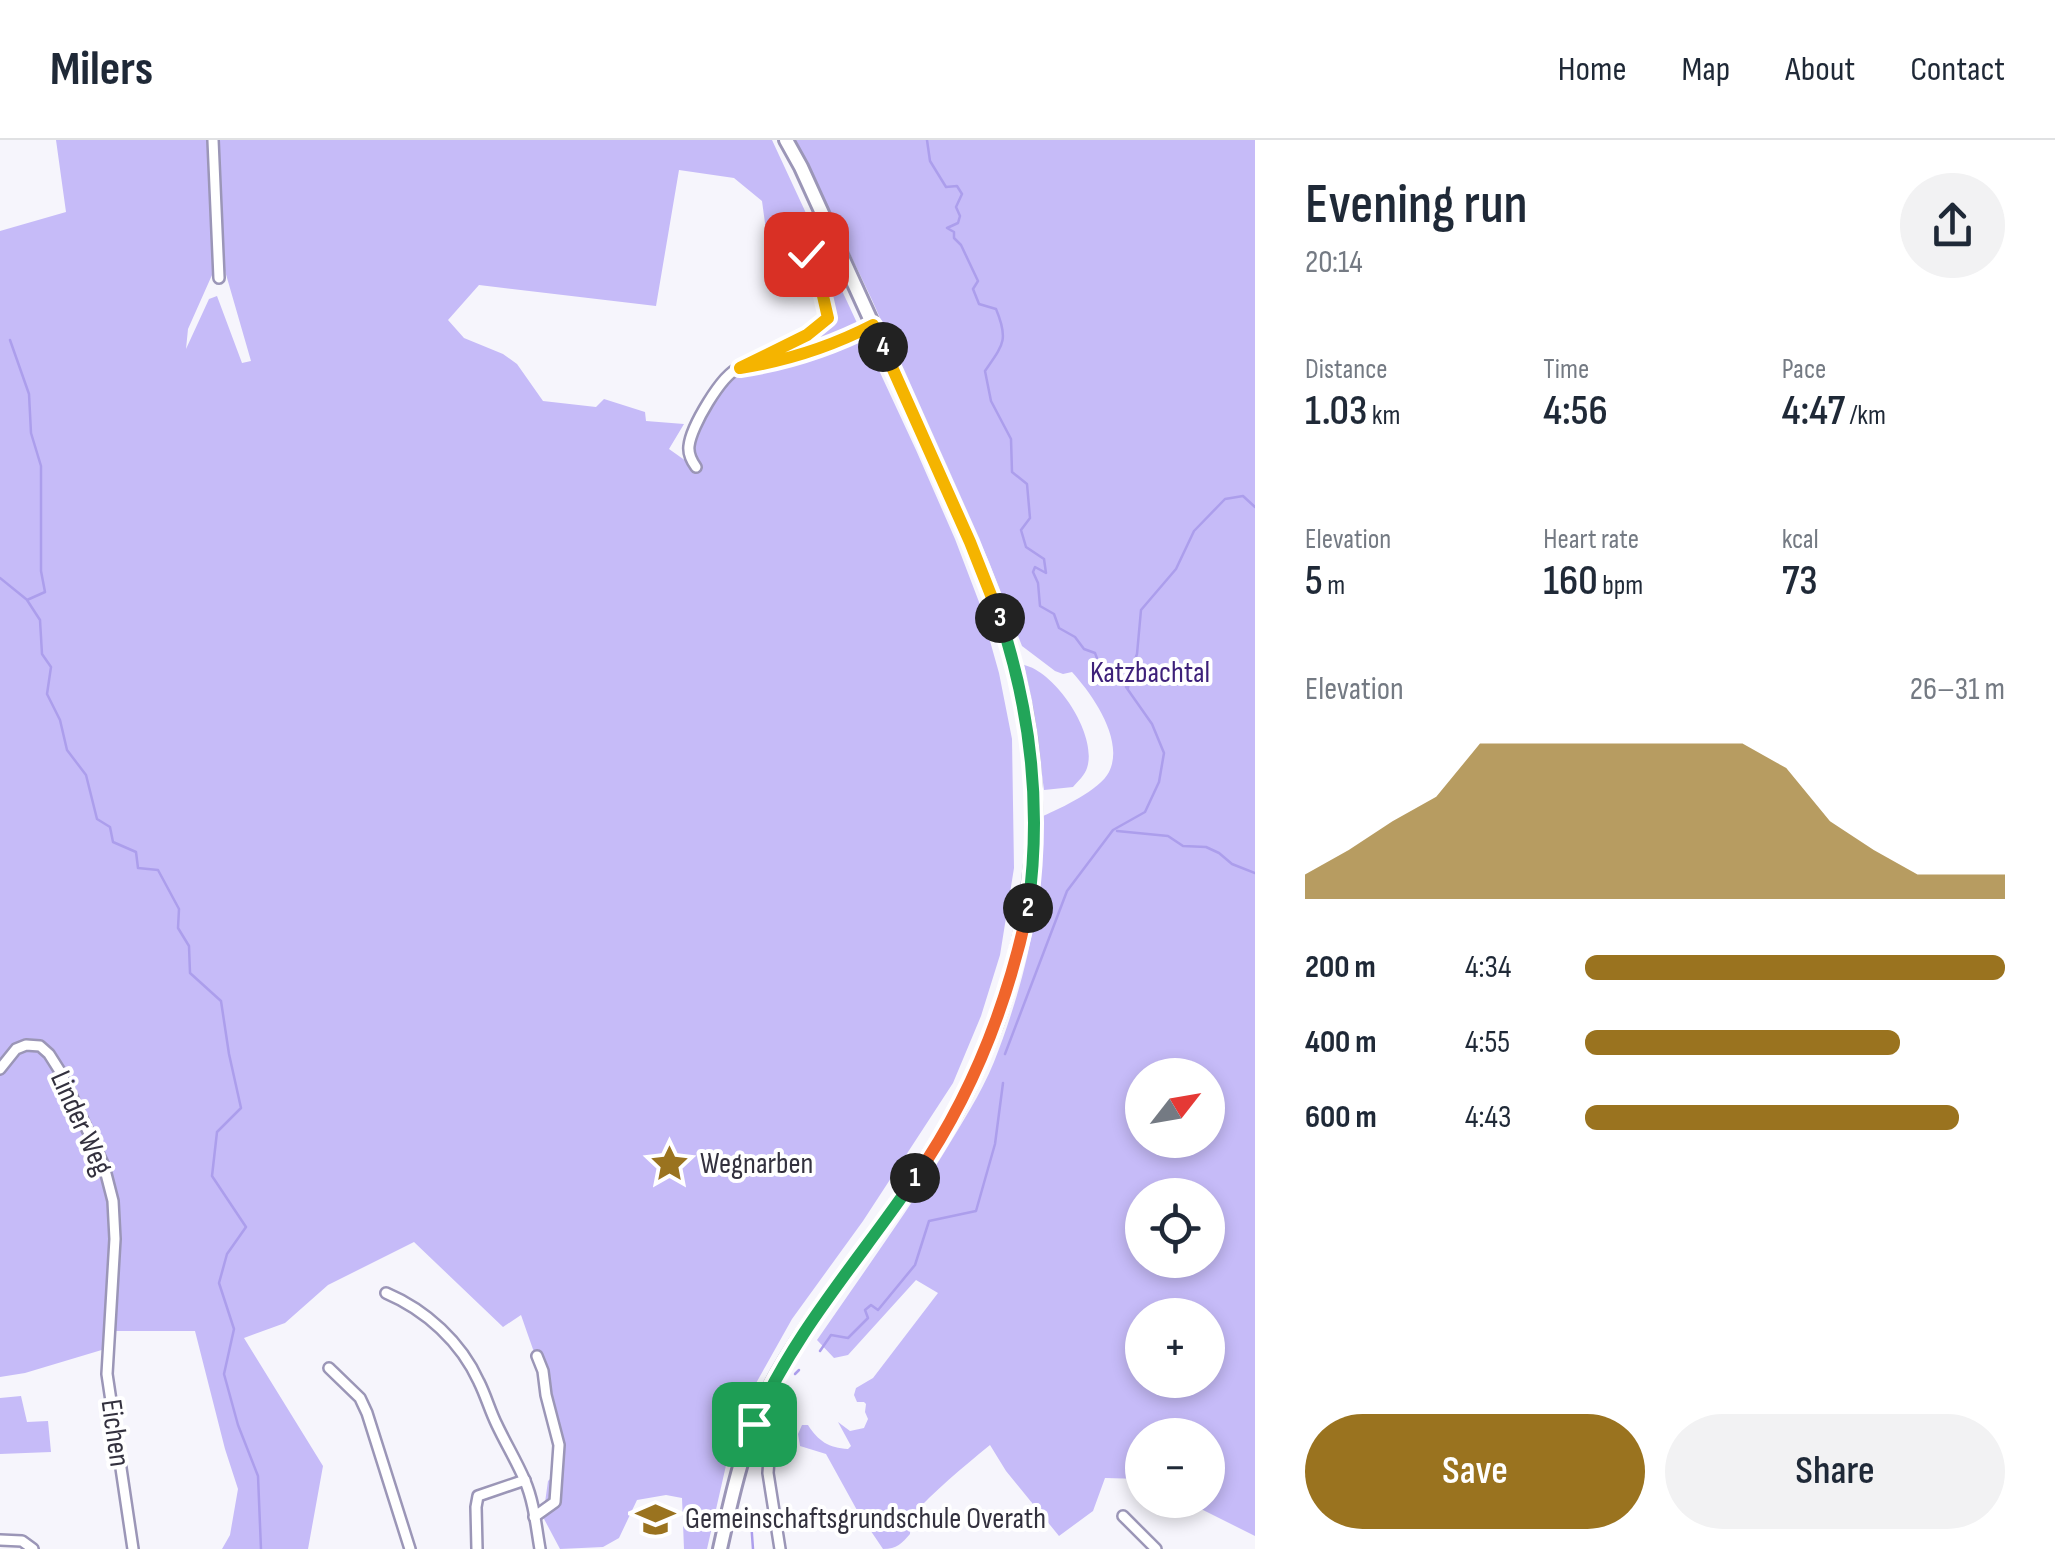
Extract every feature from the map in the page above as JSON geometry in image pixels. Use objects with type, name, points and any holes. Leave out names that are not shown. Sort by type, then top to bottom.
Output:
[{"type":"main road","points":[[720,1549],[736,1478],[754,1424],[780,1370],[925,1164],[972,1084],[1019,950],[1034,844],[1030,746],[1023,700],[993,600],[873,325],[786,140]]},
{"type":"street","points":[[212,140],[219,278]]},
{"type":"street","points":[[696,468],[688,450],[691,434],[722,384],[740,368],[807,335],[828,318],[818,274],[806,254]]},
{"type":"street","points":[[740,368],[774,362],[873,325]]},
{"type":"street","name":"Linder Weg","points":[[0,1069],[20,1046],[40,1046],[56,1064],[84,1120],[104,1166],[113,1201],[111,1316]]},
{"type":"street","points":[[386,1293],[430,1320],[461,1352],[478,1380],[525,1480],[540,1549]]},
{"type":"street","name":"Eichen","points":[[111,1316],[107,1374],[133,1549]]},
{"type":"street","points":[[534,1517],[554,1502],[559,1446],[537,1356]]},
{"type":"street","points":[[329,1368],[360,1398],[367,1413],[410,1549]]},
{"type":"street","points":[[754,1424],[770,1444],[768,1472],[780,1549]]},
{"type":"street","points":[[477,1549],[478,1496],[525,1480]]},
{"type":"street","points":[[1123,1516],[1156,1549]]},
{"type":"street","points":[[0,1540],[22,1541],[33,1549]]},
{"type":"green space","points":[[56,140],[210,140],[216,266],[188,329],[186,349],[209,299],[217,296],[242,363],[251,361],[223,264],[217,140],[772,140],[916,450],[979,602],[1012,739],[1014,868],[1000,955],[981,1016],[953,1083],[863,1221],[792,1319],[737,1417],[707,1549],[684,1549],[682,1498],[666,1495],[637,1500],[619,1538],[603,1547],[560,1549],[543,1517],[548,1481],[558,1471],[556,1431],[521,1315],[503,1327],[414,1242],[328,1285],[285,1323],[244,1338],[323,1466],[308,1549],[222,1549],[230,1535],[238,1489],[195,1331],[107,1331],[105,1349],[0,1377],[0,231],[66,212]],"holes":[[[679,170],[734,178],[762,201],[767,238],[781,239],[801,251],[814,272],[827,309],[820,326],[733,372],[691,434],[693,466],[669,449],[684,424],[646,421],[645,412],[604,399],[596,407],[543,401],[517,364],[464,338],[448,320],[479,285],[656,306]]]},
{"type":"green space","name":"Katzbachtal","points":[[796,140],[1255,140],[1255,1536],[1219,1518],[1225,1518],[1225,1418],[1125,1418],[1125,1479],[1105,1478],[1093,1511],[1059,1536],[990,1445],[911,1517],[910,1534],[904,1540],[896,1547],[883,1549],[826,1454],[800,1446],[798,1434],[802,1425],[808,1425],[830,1445],[848,1449],[851,1446],[838,1422],[850,1431],[864,1428],[868,1419],[866,1404],[857,1402],[856,1388],[873,1378],[938,1293],[916,1280],[848,1355],[834,1358],[817,1340],[942,1156],[994,1062],[1015,1001],[1036,911],[1043,816],[1097,785],[1109,772],[1113,759],[1110,732],[1080,681],[1072,672],[1055,671],[1022,646],[989,562]]},
{"type":"green space","points":[[1024,665],[1049,679],[1080,723],[1089,754],[1086,771],[1073,787],[1044,790]]},
{"type":"green space","points":[[21,1396],[27,1422],[48,1421],[51,1452],[0,1454],[0,1398]]},
{"type":"waterway","points":[[927,140],[930,161],[946,187],[957,186],[962,194],[956,207],[958,223],[947,228],[954,232],[978,281],[973,289],[979,304],[996,309],[1002,328],[1000,348],[985,371],[991,401],[1011,439],[1012,472],[1027,484],[1030,518],[1021,530],[1026,547],[1044,559],[1046,573],[1035,567],[1033,572],[1040,606],[1054,614],[1059,628],[1095,653],[1104,677],[1117,681]]},
{"type":"waterway","points":[[10,340],[29,394],[31,433],[41,466],[41,571],[45,592],[27,600],[40,620],[42,654],[51,667],[47,694],[60,720],[67,750],[86,775],[97,819],[110,827],[113,842],[136,852],[138,868],[158,870],[179,909],[178,928],[189,946],[190,973],[221,1001],[241,1108],[217,1132],[212,1176],[246,1227],[227,1254],[219,1283],[234,1329],[224,1374],[258,1476],[261,1549]]},
{"type":"waterway","points":[[1128,688],[1137,654],[1141,610],[1176,569],[1194,531],[1225,499],[1243,496],[1255,507]]},
{"type":"waterway","points":[[0,578],[26,599]]},
{"type":"waterway","points":[[1005,1054],[1067,891],[1113,830],[1145,812],[1159,782],[1164,753],[1152,724],[1126,687]]},
{"type":"waterway","points":[[1117,831],[1168,836],[1183,846],[1206,847],[1255,873]]},
{"type":"waterway","points":[[820,1351],[831,1335],[848,1338],[868,1318],[865,1310],[871,1305],[878,1310],[915,1265],[929,1221],[976,1211],[995,1144],[1003,1083]]},
{"type":"waterway","points":[[795,1374],[799,1370]]},
{"type":"waterway","points":[[751,1521],[753,1549]]},
{"type":"place","name":"Wegnarben","points":[[670,1164]]},
{"type":"place","name":"Gemeinschaftsgrundschule Overath","points":[[655,1519]]},
{"type":"route","points":[[754,1424],[792,1351],[925,1164],[964,1100],[1013,974],[1028,905],[1034,844],[1030,746],[1011,654],[970,542],[873,325],[774,362],[740,368],[807,335],[828,318],[818,274],[806,254]]}]
